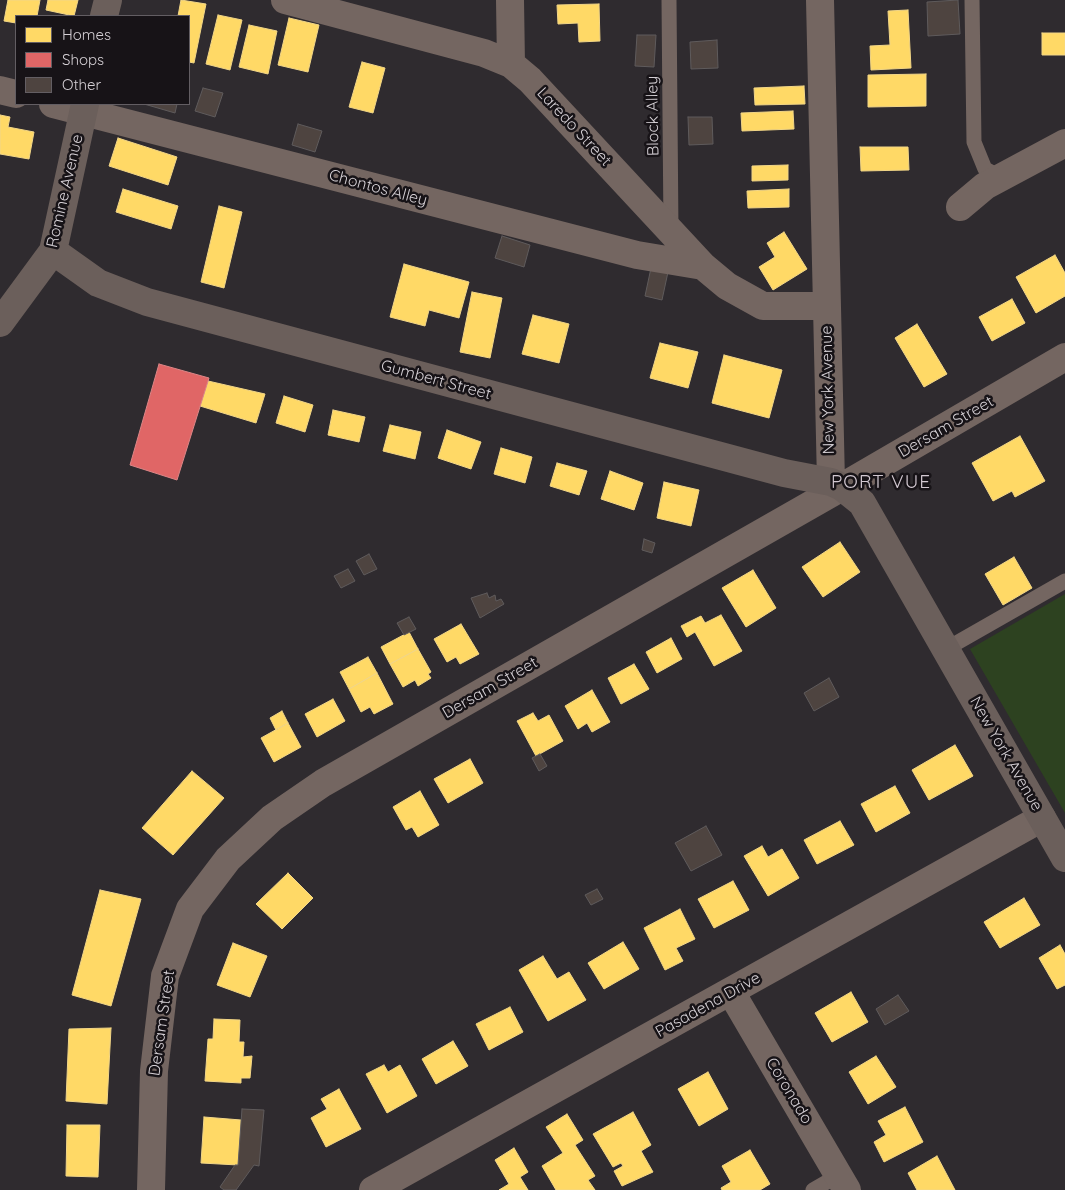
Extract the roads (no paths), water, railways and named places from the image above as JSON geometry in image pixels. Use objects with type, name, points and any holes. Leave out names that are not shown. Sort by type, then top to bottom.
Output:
[{"type":"street","points":[[104,15],[108,0]]},
{"type":"street","name":"Laredo Street","points":[[285,0],[316,4],[484,53],[511,64],[530,80],[703,266],[727,286],[763,306],[826,306]]},
{"type":"street","points":[[510,0],[511,64]]},
{"type":"street","name":"New York Avenue","points":[[820,0],[826,306],[836,485],[862,503],[1065,858]]},
{"type":"street","points":[[0,90],[15,94]]},
{"type":"street","name":"Chontos Alley","points":[[62,105],[84,108],[637,255],[703,266]]},
{"type":"street","name":"Romine Avenue","points":[[0,323],[53,251],[84,108]]},
{"type":"street","points":[[960,207],[985,186],[1065,143]]},
{"type":"street","name":"Gumbert Street","points":[[53,251],[98,283],[147,302],[774,471],[836,485]]},
{"type":"street","name":"Dersam Street","points":[[151,1190],[154,1071],[166,976],[190,909],[228,859],[272,818],[323,783],[836,485],[1063,363]]},
{"type":"street","name":"Pasadena Drive","points":[[373,1190],[1042,818]]},
{"type":"street","name":"Coronado","points":[[731,992],[843,1182]]},
{"type":"lane","name":"Block Alley","points":[[669,0],[671,232]]},
{"type":"lane","points":[[972,0],[974,142],[985,169],[1002,178]]},
{"type":"lane","points":[[946,649],[1065,581]]},
{"type":"lane","points":[[813,1190],[843,1182]]},
{"type":"district","name":"PORT VUE","points":[[881,482]]}]
